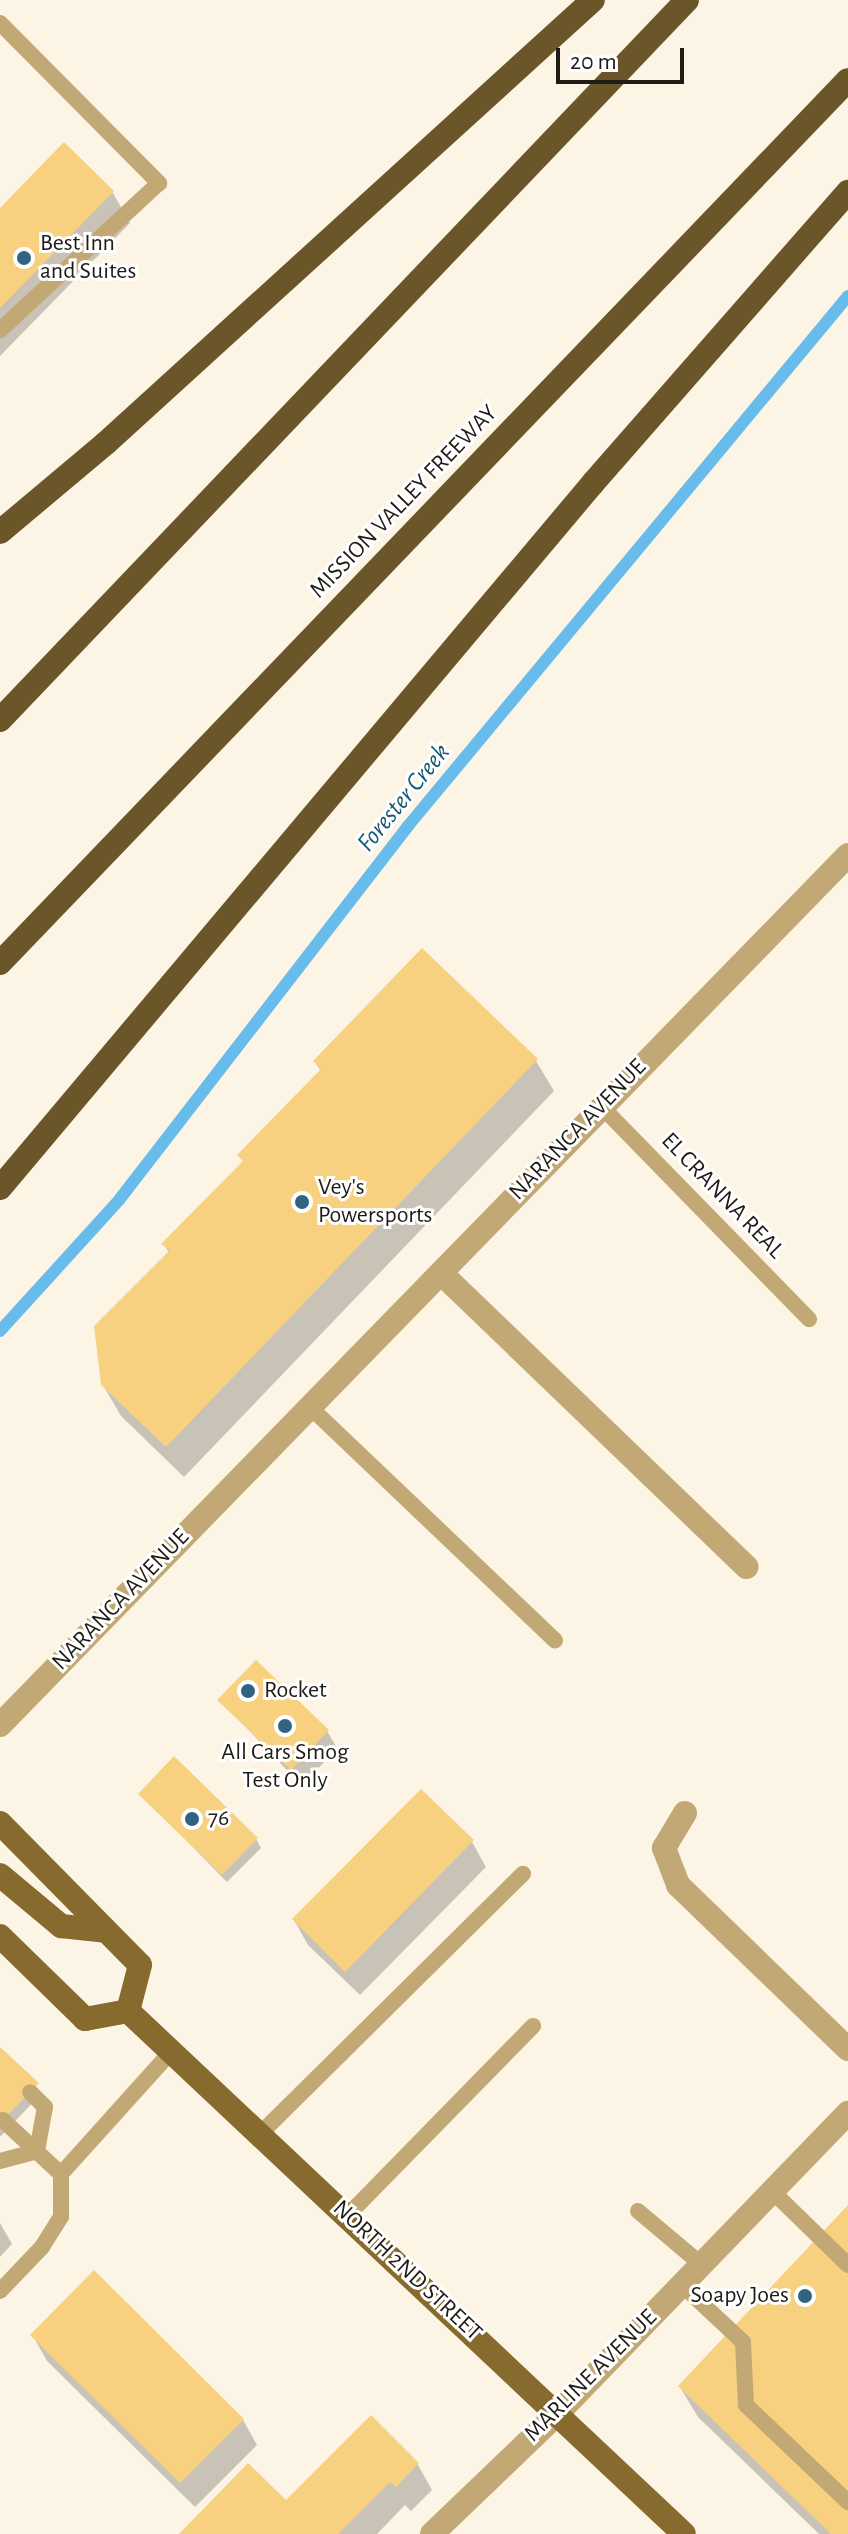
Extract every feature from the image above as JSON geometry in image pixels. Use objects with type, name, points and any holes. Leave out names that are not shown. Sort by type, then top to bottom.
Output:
[{"type":"highway","points":[[0,532],[117,432],[593,0]]},
{"type":"highway","points":[[0,720],[687,0]]},
{"type":"highway","name":"MISSION VALLEY FREEWAY","points":[[0,963],[848,80]]},
{"type":"highway","points":[[0,1188],[593,483],[848,192]]},
{"type":"main road","points":[[0,1823],[140,1965],[128,2011],[85,2019],[0,1936]]},
{"type":"main road","points":[[0,1875],[61,1926],[106,1931]]},
{"type":"main road","name":"NORTH 2ND STREET","points":[[128,2011],[559,2412],[684,2534]]},
{"type":"street","name":"NARANCA AVENUE","points":[[0,1725],[848,855]]},
{"type":"street","points":[[441,1273],[747,1567]]},
{"type":"street","points":[[685,1813],[664,1848],[678,1885],[848,2049]]},
{"type":"street","name":"MARLINE AVENUE","points":[[432,2534],[482,2480],[559,2412],[772,2191],[846,2119]]},
{"type":"lane","points":[[0,23],[159,183],[0,330]]},
{"type":"lane","name":"EL CRANNA REAL","points":[[601,1106],[809,1319]]},
{"type":"lane","points":[[311,1408],[555,1640]]},
{"type":"lane","points":[[260,2134],[523,1874]]},
{"type":"lane","points":[[347,2216],[533,2026]]},
{"type":"lane","points":[[0,2291],[42,2247],[61,2217],[61,2174],[171,2052]]},
{"type":"lane","points":[[30,2092],[45,2107],[37,2151]]},
{"type":"lane","points":[[3,2120],[61,2174]]},
{"type":"lane","points":[[0,2161],[37,2151]]},
{"type":"lane","points":[[772,2191],[848,2265]]},
{"type":"lane","points":[[638,2211],[701,2264]]},
{"type":"lane","points":[[682,2285],[743,2342],[746,2405],[848,2502]]},
{"type":"building","name":"Best Inn and Suites","points":[[64,142],[114,191],[0,308],[0,208]]},
{"type":"building","name":"Vey's Powersports","points":[[422,948],[538,1059],[166,1447],[101,1385],[94,1326],[170,1250],[161,1244],[243,1161],[237,1155],[321,1069],[313,1061]]},
{"type":"building","name":"All Cars Smog Test Only","points":[[256,1660],[329,1730],[291,1770],[217,1700]]},
{"type":"building","points":[[174,1756],[258,1838],[222,1875],[138,1794]]},
{"type":"building","points":[[421,1789],[474,1840],[345,1972],[292,1919]]},
{"type":"building","points":[[0,2047],[39,2083],[0,2123]]},
{"type":"building","name":"Soapy Joes","points":[[848,2205],[848,2534],[831,2534],[678,2386]]},
{"type":"building","points":[[94,2270],[244,2419],[180,2483],[30,2335]]},
{"type":"building","points":[[371,2415],[419,2463],[396,2487],[390,2482],[338,2534],[179,2534],[248,2463],[286,2500]]},
{"type":"waterway","name":"Forester Creek","points":[[0,1331],[119,1200],[408,826],[848,296]]},
{"type":"place","name":"Best Inn and Suites","points":[[24,258]]},
{"type":"place","name":"Vey's Powersports","points":[[302,1202]]},
{"type":"place","name":"Rocket","points":[[248,1691]]},
{"type":"place","name":"All Cars Smog Test Only","points":[[285,1726]]},
{"type":"place","name":"76","points":[[192,1819]]},
{"type":"place","name":"Soapy Joes","points":[[805,2296]]}]
